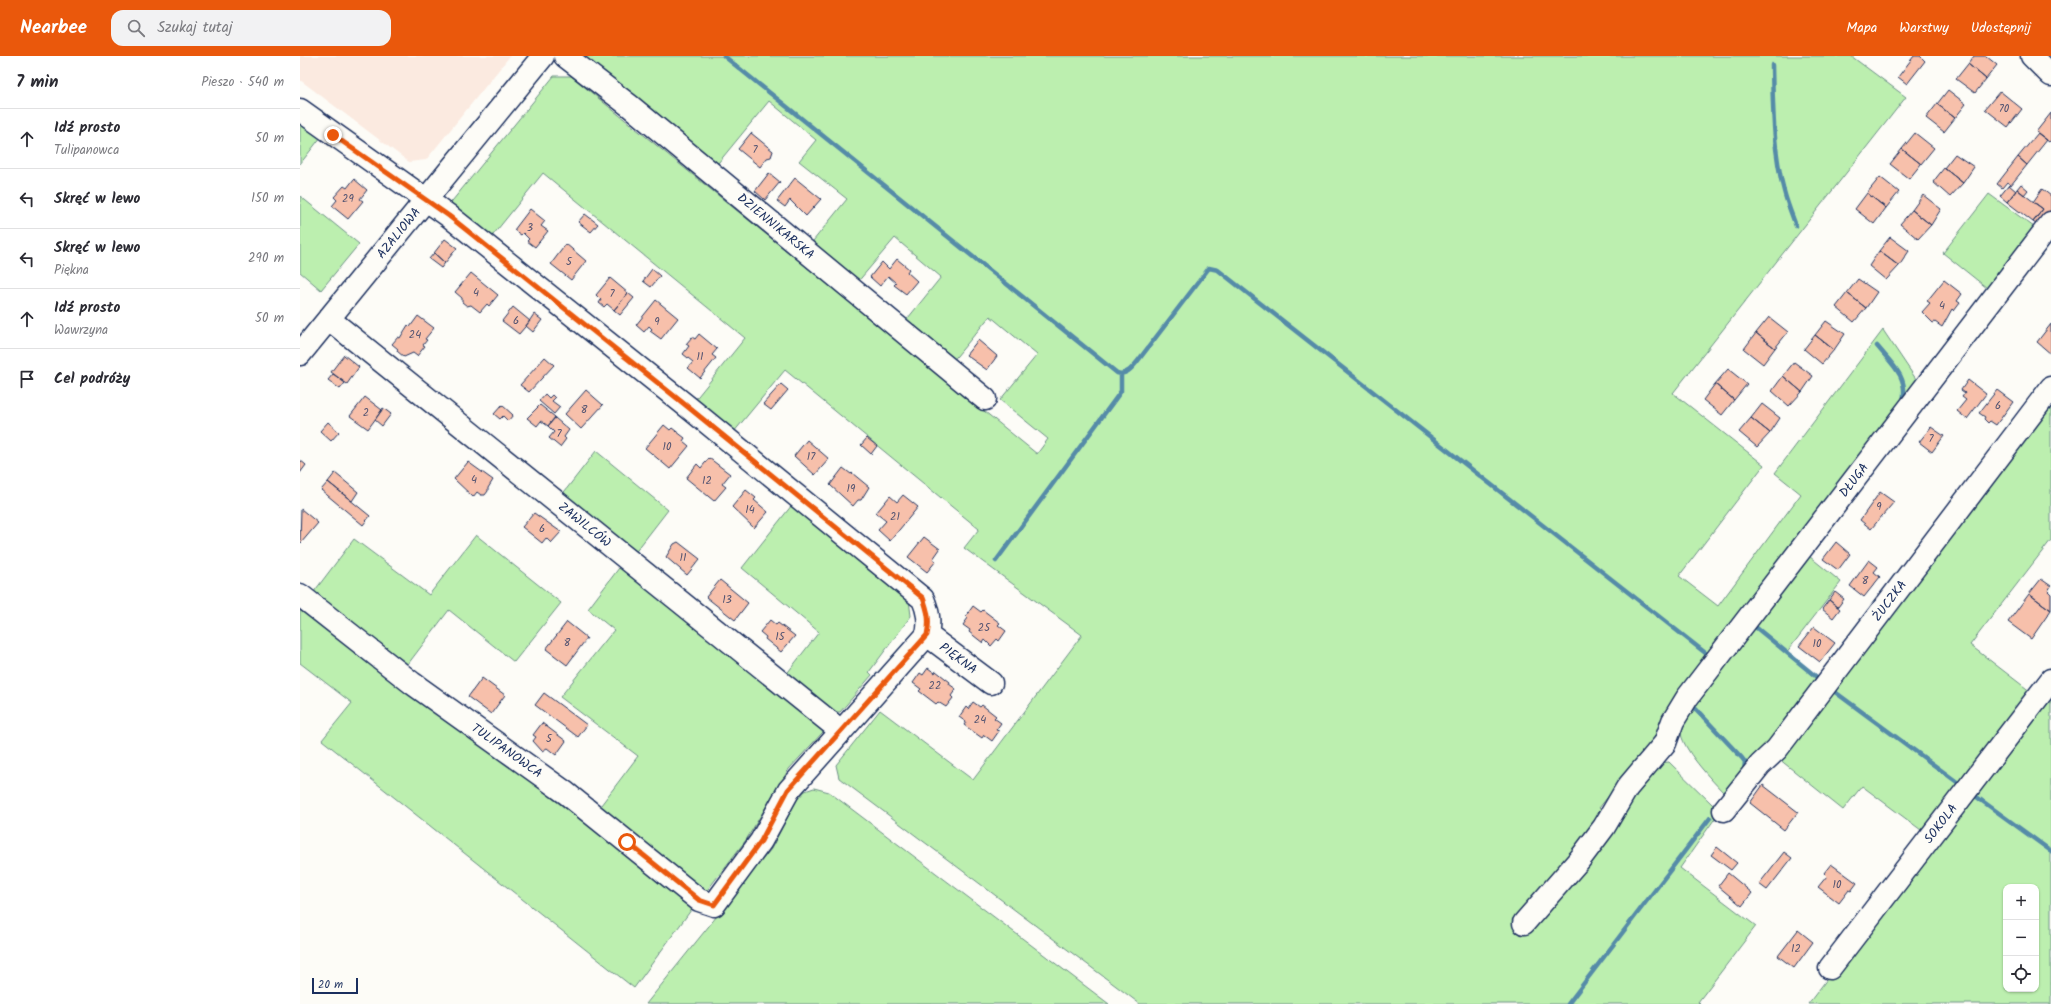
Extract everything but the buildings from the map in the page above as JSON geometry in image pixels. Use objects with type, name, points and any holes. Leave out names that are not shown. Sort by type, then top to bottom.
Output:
[{"type":"street","name":"AZALIOWA","points":[[300,354],[543,56]]},
{"type":"street","name":"DZIENNIKARSKA","points":[[565,56],[630,106],[985,398]]},
{"type":"street","points":[[2032,56],[2051,75]]},
{"type":"street","name":"PIĘKNA","points":[[300,110],[426,199],[688,407],[923,598],[928,611],[929,623],[927,635],[991,683]]},
{"type":"street","name":"DŁUGA","points":[[1524,922],[1580,859],[1604,827],[1627,788],[1664,743],[1673,721],[1687,698],[2051,223]]},
{"type":"street","name":"ZAWILCÓW","points":[[329,318],[841,731]]},
{"type":"street","name":"ŻUCZKA","points":[[1724,810],[1760,765],[1777,749],[2051,388]]},
{"type":"street","name":"TULIPANOWCA","points":[[300,595],[412,683],[566,793],[699,900],[714,905],[761,841],[788,790],[810,768],[841,731]]},
{"type":"street","points":[[841,731],[927,635]]},
{"type":"street","name":"SOKOLA","points":[[1830,968],[2051,680]]},
{"type":"shaded area","points":[[300,56],[510,56],[426,160],[409,162],[300,80]]},
{"type":"green space","points":[[577,56],[1851,56],[1906,97],[1673,393],[1764,465],[1679,576],[1718,606],[1801,494],[1775,473],[1883,330],[1920,385],[1676,707],[1652,742],[1599,808],[1617,822],[1655,766],[1659,763],[1669,762],[1713,805],[1716,817],[1680,868],[1756,926],[1698,1002],[1700,1004],[1140,1004],[839,778],[836,765],[880,710],[973,780],[1082,635],[964,548],[979,529],[785,370],[733,433],[694,401],[745,338],[543,173],[489,240],[448,206],[554,76],[571,76],[1037,454],[1048,439],[1000,400],[1037,355],[990,316],[952,362],[904,323],[941,277],[895,238],[856,284],[809,246],[847,199],[799,161],[816,140],[769,101],[714,168]]},
{"type":"green space","points":[[300,120],[321,137],[300,164]]},
{"type":"green space","points":[[1989,194],[2038,230],[1992,292],[1943,253]]},
{"type":"green space","points":[[300,196],[359,244],[321,290],[300,272]]},
{"type":"green space","points":[[2051,399],[2051,540],[1970,645],[2031,692],[1925,833],[1862,786],[1843,810],[1779,759]]},
{"type":"green space","points":[[596,451],[668,510],[634,554],[561,496]]},
{"type":"green space","points":[[792,505],[909,600],[911,616],[869,672],[872,675],[840,712],[829,712],[785,676],[819,632],[742,568]]},
{"type":"green space","points":[[476,535],[561,603],[514,662],[449,610],[408,664],[313,593],[354,539],[429,595]]},
{"type":"green space","points":[[1804,552],[1841,582],[1786,653],[1820,682],[1730,799],[1701,768],[1688,750],[1681,734],[1682,718]]},
{"type":"green space","points":[[622,564],[822,723],[823,732],[789,769],[746,840],[705,893],[598,809],[638,756],[560,697],[614,630],[588,609]]},
{"type":"green space","points":[[302,608],[694,906],[634,988],[322,740],[352,703],[300,663],[300,611]]},
{"type":"green space","points":[[2051,686],[2051,1004],[1808,1004]]},
{"type":"green space","points":[[814,788],[829,792],[1109,1004],[646,1004],[771,849],[796,801],[805,791]]},
{"type":"waterway","points":[[724,56],[1117,373],[1120,374],[1126,372],[1133,367],[1209,268],[1218,270],[1708,655]]},
{"type":"waterway","points":[[1772,65],[1774,129],[1780,176],[1796,226]]},
{"type":"waterway","points":[[1877,346],[1898,371],[1903,385],[1903,401]]},
{"type":"waterway","points":[[996,561],[1121,391],[1121,375]]},
{"type":"waterway","points":[[1753,625],[1819,679]]},
{"type":"waterway","points":[[1831,689],[1957,782]]},
{"type":"waterway","points":[[1695,703],[1694,707],[1745,762],[1744,771]]},
{"type":"waterway","points":[[1974,795],[2051,851]]},
{"type":"waterway","points":[[1568,1004],[1710,818]]},
{"type":"route","points":[[333,135],[449,216],[688,407],[923,598],[928,611],[929,623],[927,635],[913,649],[810,768],[788,790],[761,841],[714,905],[707,904],[699,900],[627,842]]}]
